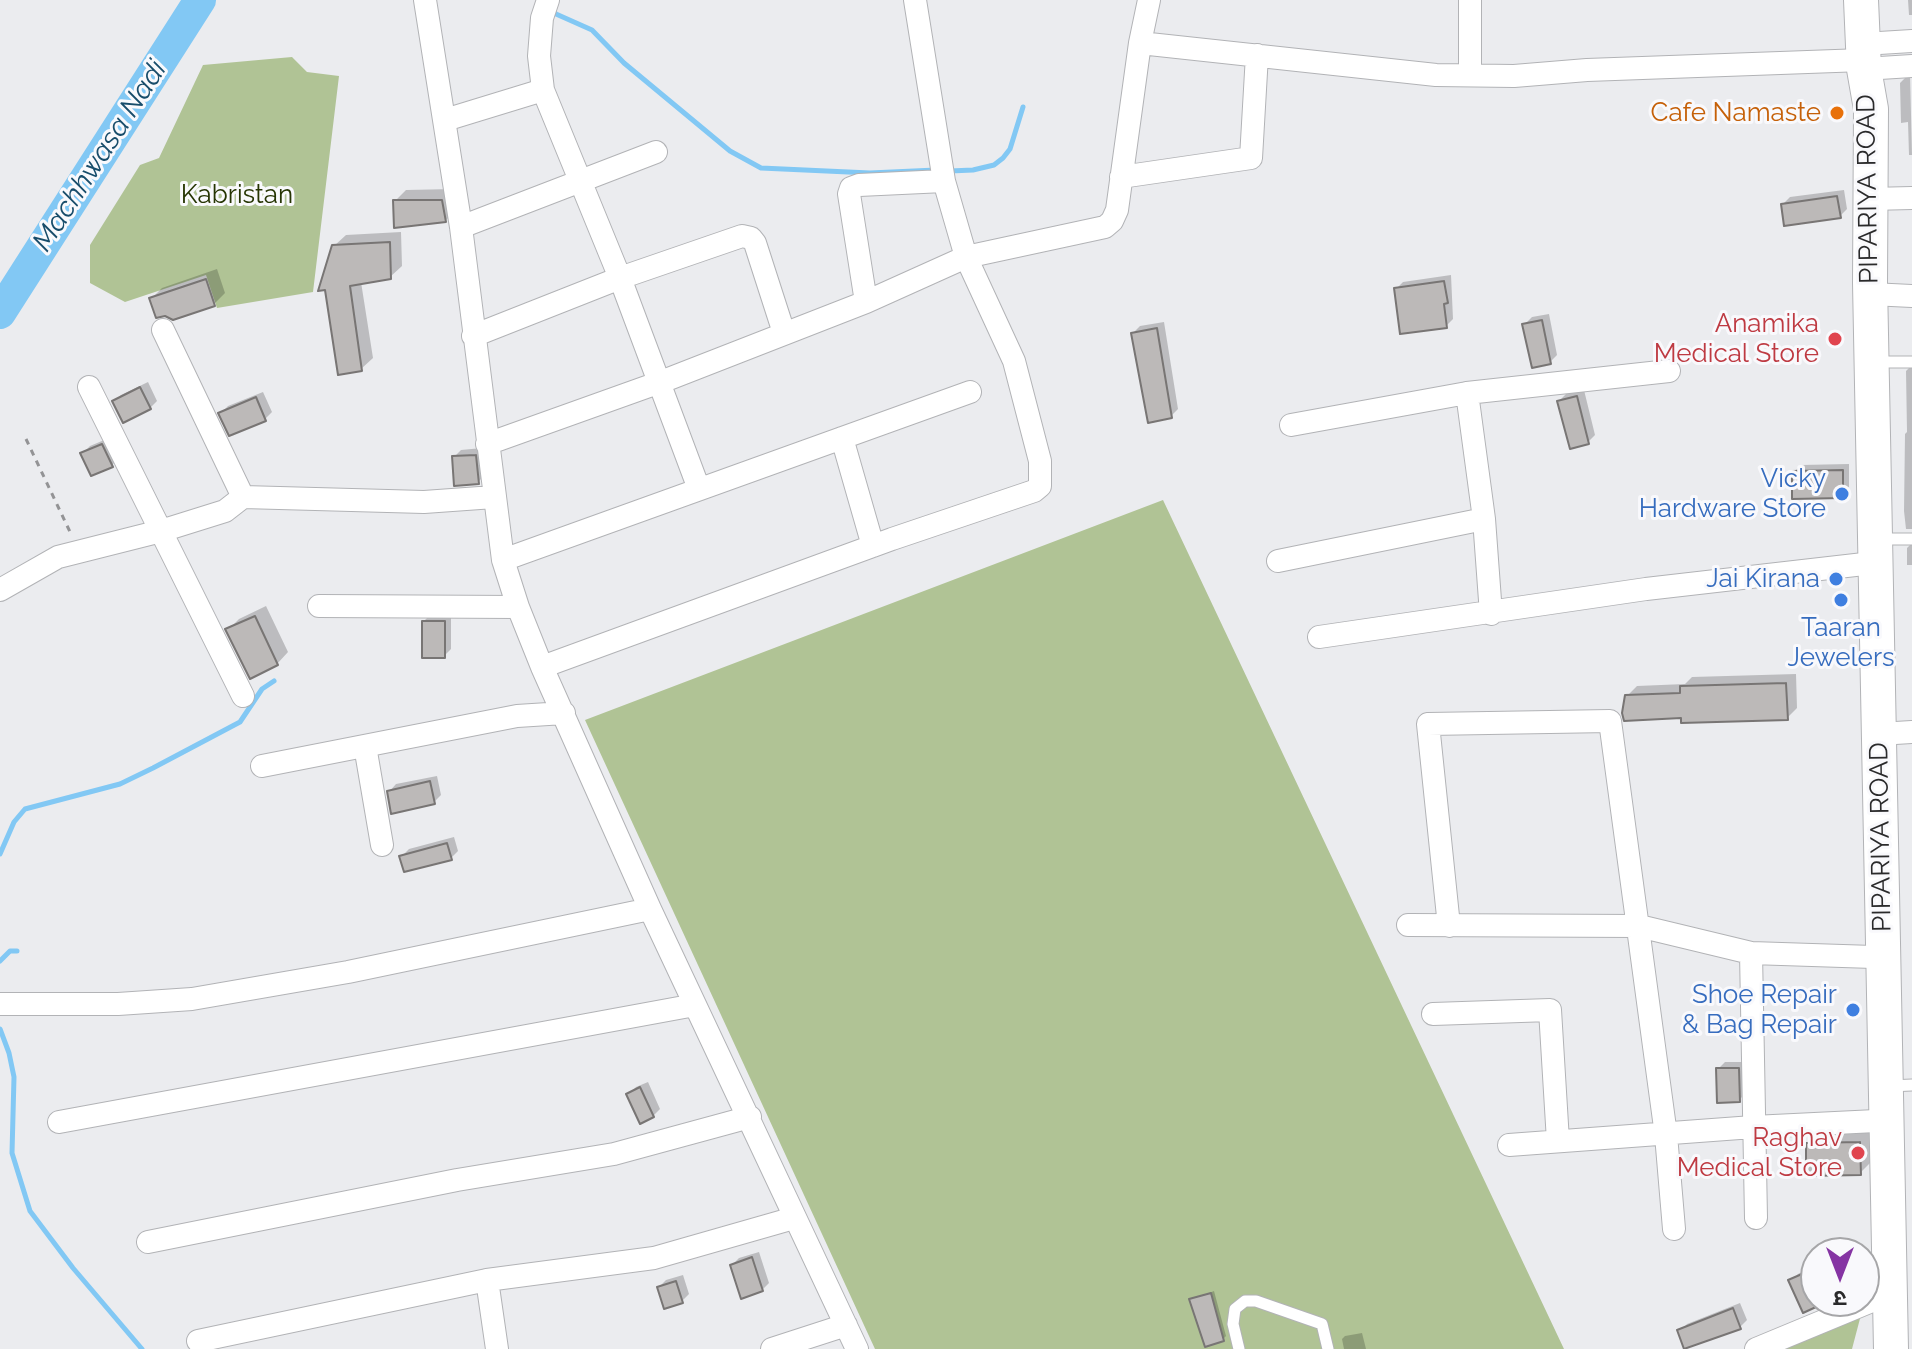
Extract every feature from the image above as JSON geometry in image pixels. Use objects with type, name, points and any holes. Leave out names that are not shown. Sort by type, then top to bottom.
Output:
[{"type":"main road","points":[[1861,0],[1880,58]]},
{"type":"main road","name":"PIPARIYA ROAD","points":[[1880,58],[1871,109],[1870,552],[1876,1121],[1888,1326]]},
{"type":"main road","name":"PIPARIYA ROAD","points":[[1880,58],[1858,108],[1858,219],[1870,552],[1896,733],[1899,1086],[1888,1326]]},
{"type":"street","points":[[425,0],[461,227],[503,560],[518,607],[650,909],[857,1349]]},
{"type":"street","points":[[542,667],[873,546],[1034,491],[1040,486],[1040,461],[1014,361],[966,257],[943,174],[915,0]]},
{"type":"street","points":[[487,444],[866,302],[966,257],[1105,227],[1117,210],[1140,43],[1149,0]]},
{"type":"street","points":[[1470,0],[1470,75]]},
{"type":"street","points":[[546,6],[539,56],[543,90],[620,278],[699,489]]},
{"type":"street","points":[[1140,43],[1436,75],[1514,76],[1587,70],[1880,58],[1912,41]]},
{"type":"street","points":[[1121,177],[1251,158],[1257,55]]},
{"type":"street","points":[[445,120],[543,90]]},
{"type":"street","points":[[461,227],[656,152]]},
{"type":"street","points":[[866,302],[849,194],[851,188],[943,174]]},
{"type":"street","points":[[1870,199],[1912,198]]},
{"type":"street","points":[[473,336],[620,278],[738,237],[747,237],[755,243],[784,333]]},
{"type":"street","points":[[1871,294],[1912,296]]},
{"type":"street","points":[[163,330],[243,497]]},
{"type":"street","points":[[1291,425],[1467,393],[1669,371]]},
{"type":"street","points":[[89,387],[243,696]]},
{"type":"street","points":[[503,560],[970,392]]},
{"type":"street","points":[[1467,393],[1484,519],[1491,614]]},
{"type":"street","points":[[842,438],[873,546]]},
{"type":"street","points":[[0,590],[58,557],[225,511],[243,497],[424,502],[494,497]]},
{"type":"street","points":[[1278,561],[1484,519]]},
{"type":"street","points":[[1319,637],[1491,614],[1870,552]]},
{"type":"street","points":[[319,606],[518,607]]},
{"type":"street","points":[[262,766],[517,716],[564,713]]},
{"type":"street","points":[[1449,926],[1428,724],[1607,720],[1613,725],[1666,1135],[1674,1229]]},
{"type":"street","points":[[365,746],[382,845]]},
{"type":"street","points":[[0,1004],[118,1004],[192,999],[348,972],[650,909]]},
{"type":"street","points":[[1408,925],[1639,926],[1751,953],[1873,957]]},
{"type":"street","points":[[1751,953],[1756,1218]]},
{"type":"street","points":[[59,1122],[695,1005]]},
{"type":"street","points":[[1433,1014],[1550,1010],[1558,1141]]},
{"type":"street","points":[[148,1242],[457,1180],[614,1154],[750,1117]]},
{"type":"street","points":[[1509,1145],[1876,1121]]},
{"type":"street","points":[[198,1341],[487,1280],[654,1258],[794,1218]]},
{"type":"street","points":[[487,1280],[497,1349]]},
{"type":"street","points":[[772,1349],[846,1325]]},
{"type":"street","points":[[1756,1349],[1888,1326]]},
{"type":"lane","points":[[1872,361],[1912,362]]},
{"type":"lane","points":[[1870,552],[1912,539]]},
{"type":"lane","points":[[1239,1349],[1233,1324],[1235,1309],[1245,1301],[1256,1301],[1322,1324],[1328,1349]]},
{"type":"path","points":[[26,439],[80,552]]},
{"type":"green space","name":"Kabristan","points":[[292,57],[307,72],[339,76],[313,292],[217,308],[206,275],[125,302],[90,283],[90,245],[140,165],[159,158],[203,65]]},
{"type":"green space","points":[[1163,500],[1564,1349],[875,1349],[585,720]]},
{"type":"green space","points":[[1847,1317],[1860,1317],[1852,1349],[1766,1349]]},
{"type":"building","points":[[1837,196],[1841,218],[1784,226],[1781,204]]},
{"type":"building","points":[[393,200],[442,200],[446,222],[394,228]]},
{"type":"building","points":[[390,242],[391,279],[350,286],[362,371],[338,375],[325,290],[318,291],[332,245]]},
{"type":"building","points":[[206,279],[215,306],[173,320],[165,316],[156,318],[149,298]]},
{"type":"building","points":[[1444,281],[1448,303],[1444,304],[1447,328],[1400,334],[1394,288]]},
{"type":"building","points":[[1542,320],[1551,364],[1532,368],[1522,324]]},
{"type":"building","points":[[1157,328],[1172,418],[1148,423],[1131,333]]},
{"type":"building","points":[[140,387],[151,409],[123,423],[112,401]]},
{"type":"building","points":[[1577,396],[1589,444],[1570,449],[1557,401]]},
{"type":"building","points":[[256,397],[266,421],[229,436],[218,413]]},
{"type":"building","points":[[102,444],[113,467],[91,476],[80,453]]},
{"type":"building","points":[[476,455],[479,484],[454,486],[452,456]]},
{"type":"building","points":[[1843,470],[1843,498],[1792,499],[1792,471]]},
{"type":"building","points":[[255,616],[278,665],[250,679],[225,629]]},
{"type":"building","points":[[422,621],[445,621],[445,658],[422,658]]},
{"type":"building","points":[[1786,683],[1788,720],[1681,723],[1681,718],[1624,721],[1622,713],[1625,695],[1680,693],[1680,686]]},
{"type":"building","points":[[430,781],[435,804],[391,814],[387,791]]},
{"type":"building","points":[[447,843],[452,860],[404,872],[399,856]]},
{"type":"building","points":[[1716,1068],[1739,1068],[1740,1102],[1717,1103]]},
{"type":"building","points":[[640,1087],[654,1117],[640,1124],[626,1094]]},
{"type":"building","points":[[1860,1142],[1861,1175],[1806,1176],[1806,1143]]},
{"type":"building","points":[[752,1257],[763,1291],[741,1299],[730,1265]]},
{"type":"building","points":[[1800,1275],[1800,1306],[1788,1280]]},
{"type":"building","points":[[676,1281],[683,1303],[664,1309],[657,1287]]},
{"type":"building","points":[[1211,1293],[1224,1341],[1205,1347],[1189,1299]]},
{"type":"building","points":[[1733,1308],[1741,1329],[1684,1349],[1677,1330]]},
{"type":"waterway","name":"Machhwasa Nadi","points":[[0,313],[200,0]]},
{"type":"waterway","points":[[551,8],[556,14],[592,30],[624,63],[730,151],[761,168],[870,173],[936,170]]},
{"type":"waterway","points":[[950,171],[994,165],[1003,158],[1010,149],[1023,107]]},
{"type":"waterway","points":[[0,854],[14,822],[25,809],[120,784],[153,768],[240,722],[262,689],[274,681]]},
{"type":"waterway","points":[[0,961],[10,951],[17,951]]},
{"type":"waterway","points":[[0,1029],[14,1077],[12,1153],[30,1211],[73,1268],[142,1349]]},
{"type":"place","name":"Cafe Namaste","points":[[1837,113]]},
{"type":"place","name":"Anamika Medical Store","points":[[1835,339]]},
{"type":"place","name":"Vicky Hardware Store","points":[[1842,494]]},
{"type":"place","name":"Jai Kirana","points":[[1836,579]]},
{"type":"place","name":"Taaran Jewelers","points":[[1841,600]]},
{"type":"place","name":"Shoe Repair & Bag Repair","points":[[1853,1010]]},
{"type":"place","name":"Raghav Medical Store","points":[[1858,1153]]}]
